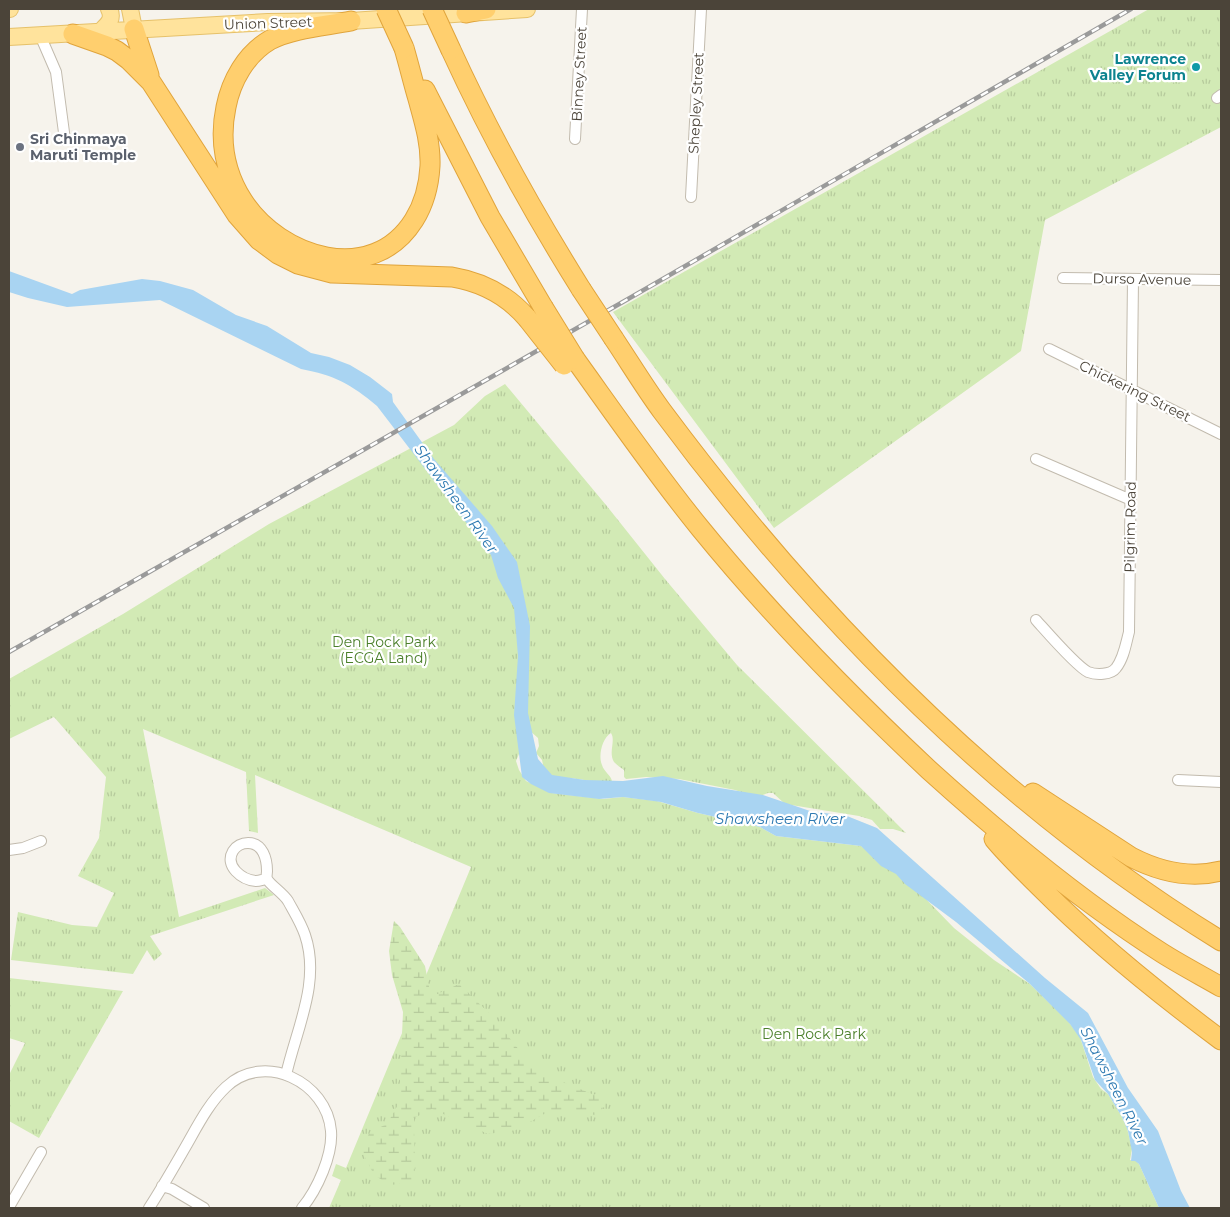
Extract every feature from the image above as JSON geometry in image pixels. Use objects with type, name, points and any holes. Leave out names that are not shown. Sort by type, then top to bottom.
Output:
[{"type":"highway","points":[[386,9],[469,178],[543,307],[570,362],[602,416],[641,451],[699,527],[742,578],[829,672],[866,710],[975,811],[1038,864],[1098,909],[1162,953],[1221,988]]},
{"type":"highway","points":[[432,9],[475,102],[524,193],[581,289],[661,410],[768,544],[825,609],[914,700],[991,770],[1078,842],[1173,911],[1221,941]]},
{"type":"highway","points":[[466,13],[486,9]]},
{"type":"highway","points":[[351,21],[293,32],[264,44],[247,60],[237,74],[227,102],[223,143],[226,163],[233,183],[244,202],[258,220],[288,243],[311,253],[327,257],[342,259],[364,256],[379,252],[392,244],[405,232],[416,217],[428,184],[430,158],[426,129],[404,48]]},
{"type":"highway","points":[[134,29],[152,82],[237,214],[259,240],[278,254],[298,264],[332,273],[461,278],[486,286],[516,306],[570,362]]},
{"type":"highway","points":[[73,34],[116,51],[129,60],[152,82]]},
{"type":"highway","points":[[991,770],[1026,789],[1147,866],[1175,873],[1206,874],[1221,871]]},
{"type":"highway","points":[[975,811],[986,830],[1002,849],[1074,921],[1148,985],[1221,1040]]},
{"type":"main road","points":[[101,31],[110,22],[111,14],[109,9]]},
{"type":"main road","points":[[130,9],[134,29]]},
{"type":"main road","name":"Union Street","points":[[9,37],[268,22],[351,21],[527,9]]},
{"type":"street","name":"Binney Street","points":[[575,139],[582,9]]},
{"type":"street","name":"Shepley Street","points":[[691,197],[701,9]]},
{"type":"street","points":[[40,35],[56,72],[65,140]]},
{"type":"street","name":"Durso Avenue","points":[[1063,278],[1221,280]]},
{"type":"street","name":"Pilgrim Road","points":[[1036,620],[1087,672],[1103,674],[1113,671],[1118,666],[1129,632],[1133,279]]},
{"type":"street","name":"Chickering Street","points":[[1049,349],[1221,434]]},
{"type":"street","points":[[1036,459],[1130,500]]},
{"type":"street","points":[[1178,780],[1221,782]]},
{"type":"street","points":[[9,850],[23,848],[41,840]]},
{"type":"street","points":[[267,879],[285,897],[296,914],[304,933],[310,964],[308,993],[286,1075]]},
{"type":"street","points":[[149,1208],[207,1109],[227,1086],[242,1076],[260,1072],[276,1072],[298,1080],[314,1092],[323,1105],[331,1131],[327,1158],[314,1192],[302,1208]]},
{"type":"street","points":[[9,1207],[41,1152]]},
{"type":"street","points":[[162,1186],[172,1189],[204,1208]]},
{"type":"green space","points":[[1149,9],[1221,9],[1221,127],[1045,220],[1021,351],[774,528],[613,312]]},
{"type":"green space","points":[[505,384],[737,665],[906,833],[893,829],[880,829],[872,820],[859,816],[785,804],[773,793],[757,797],[735,790],[679,779],[646,777],[626,779],[624,777],[624,770],[612,758],[613,739],[611,733],[605,739],[601,752],[602,765],[612,781],[605,783],[571,778],[553,778],[544,769],[542,760],[536,753],[539,746],[538,738],[529,730],[516,761],[526,781],[552,793],[603,799],[623,797],[657,801],[698,813],[760,827],[776,836],[861,846],[891,868],[923,896],[954,928],[994,960],[1030,984],[1068,1021],[1080,1037],[1093,1077],[1101,1089],[1108,1094],[1122,1117],[1132,1149],[1130,1160],[1136,1161],[1139,1164],[1159,1208],[329,1208],[341,1180],[332,1176],[336,1164],[346,1168],[471,867],[255,775],[258,833],[249,831],[246,772],[143,729],[179,917],[265,888],[274,895],[150,936],[162,954],[154,961],[147,950],[133,974],[11,960],[18,912],[72,925],[97,927],[114,893],[78,876],[99,838],[106,777],[54,717],[9,739],[9,679],[123,614],[269,524],[454,425],[485,396]]},
{"type":"green space","points":[[394,921],[400,927],[425,966],[431,997],[459,984],[493,1017],[523,1055],[551,1077],[592,1094],[600,1095],[606,1105],[596,1115],[551,1110],[516,1130],[488,1134],[432,1109],[414,1118],[415,1182],[390,1185],[374,1175],[361,1149],[370,1132],[387,1124],[399,1103],[403,1012],[392,975],[389,951]]},
{"type":"green space","points":[[9,978],[123,991],[39,1138],[9,1121],[9,1075],[25,1043],[9,1038]]},
{"type":"water","name":"Shawsheen River","points":[[9,271],[72,294],[80,290],[142,279],[160,281],[193,290],[236,315],[267,326],[311,353],[350,365],[392,394],[393,402],[434,459],[492,526],[517,562],[530,626],[528,713],[538,759],[552,775],[585,780],[623,781],[663,776],[707,786],[763,795],[810,811],[847,816],[877,828],[1045,978],[1088,1013],[1128,1088],[1158,1131],[1181,1191],[1190,1208],[1159,1208],[1139,1164],[1131,1161],[1132,1152],[1128,1131],[1122,1117],[1108,1094],[1095,1080],[1081,1040],[1070,1024],[1030,984],[956,922],[905,884],[896,874],[881,866],[861,846],[776,836],[760,827],[698,813],[661,802],[623,797],[599,799],[549,793],[522,777],[514,715],[518,656],[514,608],[498,578],[491,555],[377,406],[368,398],[342,381],[301,369],[160,300],[67,307],[9,292]]},
{"type":"railway","points":[[9,652],[628,299],[1131,9]]},
{"type":"place","name":"Lawrence Valley Forum","points":[[1196,67]]},
{"type":"place","name":"Sri Chinmaya Maruti Temple","points":[[20,147]]},
{"type":"park label","name":"Den Rock Park (ECGA Land)","points":[[384,650]]},
{"type":"park label","name":"Den Rock Park","points":[[814,1034]]}]
